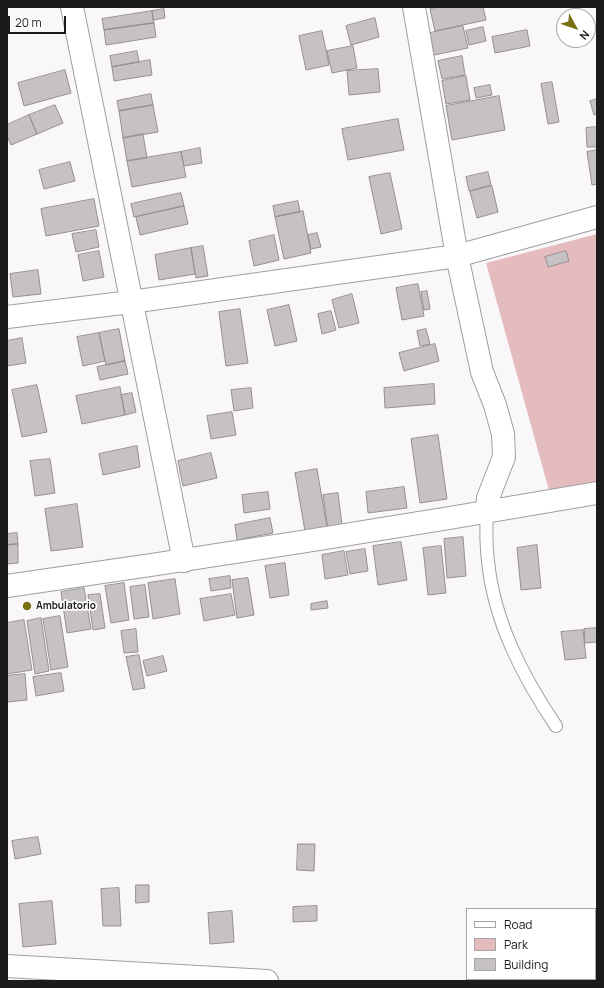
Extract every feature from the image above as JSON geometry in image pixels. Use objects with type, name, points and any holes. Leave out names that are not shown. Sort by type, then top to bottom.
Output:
[{"type":"street","points":[[72,7],[184,561]]},
{"type":"street","points":[[414,7],[457,256],[482,372],[495,405],[503,434],[504,457],[488,498],[487,512]]},
{"type":"street","points":[[7,317],[131,302],[457,256],[597,217]]},
{"type":"street","points":[[7,586],[184,561],[597,493]]},
{"type":"street","points":[[7,966],[190,979],[267,981]]},
{"type":"lane","points":[[487,512],[486,537],[488,562],[498,612],[508,641],[521,669],[556,726]]},
{"type":"green space","points":[[597,234],[597,482],[550,494],[486,263]]},
{"type":"building","points":[[439,7],[483,7],[486,20],[435,31],[430,9]]},
{"type":"building","points":[[164,9],[165,18],[153,20],[152,11]]},
{"type":"building","points":[[152,11],[154,23],[104,30],[102,19]]},
{"type":"building","points":[[375,18],[379,37],[351,45],[346,26]]},
{"type":"building","points":[[154,23],[156,37],[106,45],[104,30]]},
{"type":"building","points":[[463,26],[468,48],[434,55],[430,33]]},
{"type":"building","points":[[483,27],[486,41],[469,45],[466,31]]},
{"type":"building","points":[[527,30],[530,46],[495,53],[492,37]]},
{"type":"building","points":[[322,31],[329,65],[306,70],[299,36]]},
{"type":"building","points":[[353,46],[357,68],[332,73],[327,51]]},
{"type":"building","points":[[137,51],[139,62],[112,67],[110,56]]},
{"type":"building","points":[[462,56],[465,75],[442,79],[438,61]]},
{"type":"building","points":[[150,60],[152,75],[114,81],[112,67]]},
{"type":"building","points":[[378,69],[380,92],[349,95],[347,71]]},
{"type":"building","points":[[65,70],[71,93],[24,106],[18,83]]},
{"type":"building","points":[[466,76],[470,100],[446,104],[442,81]]},
{"type":"building","points":[[552,82],[559,122],[548,124],[541,84]]},
{"type":"building","points":[[490,85],[492,95],[476,98],[474,88]]},
{"type":"building","points":[[151,94],[153,105],[119,111],[117,101]]},
{"type":"building","points":[[499,96],[505,130],[452,140],[446,106]]},
{"type":"building","points":[[597,99],[597,114],[594,115],[590,101]]},
{"type":"building","points":[[55,105],[63,123],[37,134],[29,115]]},
{"type":"building","points":[[153,105],[158,132],[123,138],[119,111]]},
{"type":"building","points":[[29,115],[37,134],[11,145],[7,136],[7,125]]},
{"type":"building","points":[[398,119],[404,150],[348,160],[342,129]]},
{"type":"building","points":[[597,127],[597,147],[587,147],[586,128]]},
{"type":"building","points":[[143,134],[147,158],[127,161],[123,138]]},
{"type":"building","points":[[200,148],[202,163],[184,166],[181,152]]},
{"type":"building","points":[[597,150],[597,184],[592,185],[587,152]]},
{"type":"building","points":[[181,152],[186,177],[132,187],[127,161]]},
{"type":"building","points":[[70,162],[75,181],[44,189],[39,170]]},
{"type":"building","points":[[488,172],[491,185],[469,191],[466,177]]},
{"type":"building","points":[[390,173],[402,229],[381,234],[369,177]]},
{"type":"building","points":[[492,186],[498,212],[477,218],[470,192]]},
{"type":"building","points":[[181,193],[184,206],[134,217],[131,204]]},
{"type":"building","points":[[94,199],[99,226],[46,236],[41,209]]},
{"type":"building","points":[[298,201],[300,212],[275,217],[273,206]]},
{"type":"building","points":[[184,206],[188,224],[140,235],[136,217]]},
{"type":"building","points":[[303,211],[311,253],[284,259],[275,217]]},
{"type":"building","points":[[96,230],[99,247],[76,252],[72,234]]},
{"type":"building","points":[[317,233],[321,247],[311,249],[308,235]]},
{"type":"building","points":[[274,235],[279,260],[254,266],[249,241]]},
{"type":"building","points":[[203,246],[208,276],[196,278],[191,248]]},
{"type":"building","points":[[191,248],[195,274],[159,280],[155,255]]},
{"type":"building","points":[[99,251],[104,277],[83,281],[78,255]]},
{"type":"building","points":[[566,251],[569,261],[548,267],[545,257]]},
{"type":"building","points":[[38,270],[41,294],[13,297],[10,274]]},
{"type":"building","points":[[418,284],[424,316],[402,320],[396,288]]},
{"type":"building","points":[[427,291],[430,309],[424,310],[421,292]]},
{"type":"building","points":[[352,294],[359,323],[339,328],[332,300]]},
{"type":"building","points":[[289,305],[297,341],[275,346],[267,310]]},
{"type":"building","points":[[240,309],[248,363],[226,366],[219,312]]},
{"type":"building","points":[[331,311],[336,330],[322,334],[318,314]]},
{"type":"building","points":[[119,329],[125,361],[106,365],[99,333]]},
{"type":"building","points":[[426,329],[430,344],[420,346],[417,331]]},
{"type":"building","points":[[99,333],[105,361],[83,366],[77,337]]},
{"type":"building","points":[[22,338],[26,363],[7,366],[7,341]]},
{"type":"building","points":[[435,344],[439,361],[404,371],[399,353]]},
{"type":"building","points":[[125,361],[128,374],[100,380],[97,367]]},
{"type":"building","points":[[434,384],[435,404],[385,408],[384,388]]},
{"type":"building","points":[[37,385],[47,432],[22,437],[12,390]]},
{"type":"building","points":[[120,387],[125,415],[82,424],[76,396]]},
{"type":"building","points":[[251,388],[253,408],[234,411],[231,390]]},
{"type":"building","points":[[132,393],[136,412],[125,415],[121,395]]},
{"type":"building","points":[[232,412],[236,435],[211,439],[207,416]]},
{"type":"building","points":[[438,435],[447,499],[420,503],[411,439]]},
{"type":"building","points":[[137,446],[140,467],[103,475],[99,454]]},
{"type":"building","points":[[211,453],[217,478],[183,486],[178,461]]},
{"type":"building","points":[[50,459],[55,493],[35,496],[30,461]]},
{"type":"building","points":[[317,469],[328,533],[306,537],[295,473]]},
{"type":"building","points":[[404,487],[407,508],[368,513],[366,492]]},
{"type":"building","points":[[268,492],[270,509],[244,513],[242,495]]},
{"type":"building","points":[[338,493],[342,525],[329,536],[323,495]]},
{"type":"building","points":[[77,504],[83,547],[51,551],[45,509]]},
{"type":"building","points":[[270,518],[273,533],[237,540],[235,525]]},
{"type":"building","points":[[17,533],[18,544],[7,545],[7,534]]},
{"type":"building","points":[[463,537],[466,576],[447,578],[444,539]]},
{"type":"building","points":[[401,542],[407,580],[378,585],[373,546]]},
{"type":"building","points":[[18,544],[18,563],[7,564],[7,545]]},
{"type":"building","points":[[537,545],[541,588],[521,590],[517,548]]},
{"type":"building","points":[[441,546],[446,593],[428,595],[423,548]]},
{"type":"building","points":[[365,549],[368,571],[350,574],[346,552]]},
{"type":"building","points":[[344,551],[348,575],[325,579],[322,555]]},
{"type":"building","points":[[285,563],[289,595],[270,598],[265,566]]},
{"type":"building","points":[[230,576],[231,588],[211,591],[209,579]]},
{"type":"building","points":[[248,578],[254,615],[237,618],[232,580]]},
{"type":"building","points":[[175,579],[180,614],[153,619],[148,583]]},
{"type":"building","points":[[124,583],[129,620],[111,623],[105,586]]},
{"type":"building","points":[[145,585],[149,617],[134,619],[130,587]]},
{"type":"building","points":[[84,588],[91,629],[67,633],[61,592]]},
{"type":"building","points":[[100,594],[105,628],[93,630],[88,595]]},
{"type":"building","points":[[231,594],[235,615],[204,621],[200,599]]},
{"type":"building","points":[[327,601],[328,608],[311,610],[311,604]]},
{"type":"building","points":[[60,616],[68,667],[51,670],[43,619]]},
{"type":"building","points":[[41,618],[49,671],[35,674],[27,621]]},
{"type":"building","points":[[24,620],[32,670],[7,674],[7,623]]},
{"type":"building","points":[[597,628],[597,642],[585,643],[584,629]]},
{"type":"building","points":[[136,629],[138,652],[124,653],[121,631]]},
{"type":"building","points":[[583,630],[586,658],[565,660],[561,632]]},
{"type":"building","points":[[139,655],[145,688],[133,690],[126,657]]},
{"type":"building","points":[[163,656],[167,671],[147,676],[143,661]]},
{"type":"building","points":[[61,673],[64,691],[36,696],[33,677]]},
{"type":"building","points":[[25,674],[27,700],[7,702],[7,676]]},
{"type":"building","points":[[38,837],[41,854],[15,859],[12,841]]},
{"type":"building","points":[[298,844],[315,844],[314,871],[297,870]]},
{"type":"building","points":[[136,885],[149,885],[149,902],[136,903]]},
{"type":"building","points":[[119,888],[121,926],[103,926],[101,889]]},
{"type":"building","points":[[52,901],[56,944],[23,947],[19,904]]},
{"type":"building","points":[[317,906],[317,921],[293,922],[293,907]]},
{"type":"building","points":[[232,911],[234,942],[210,944],[208,913]]},
{"type":"place","name":"Ambulatorio","points":[[27,606]]}]
